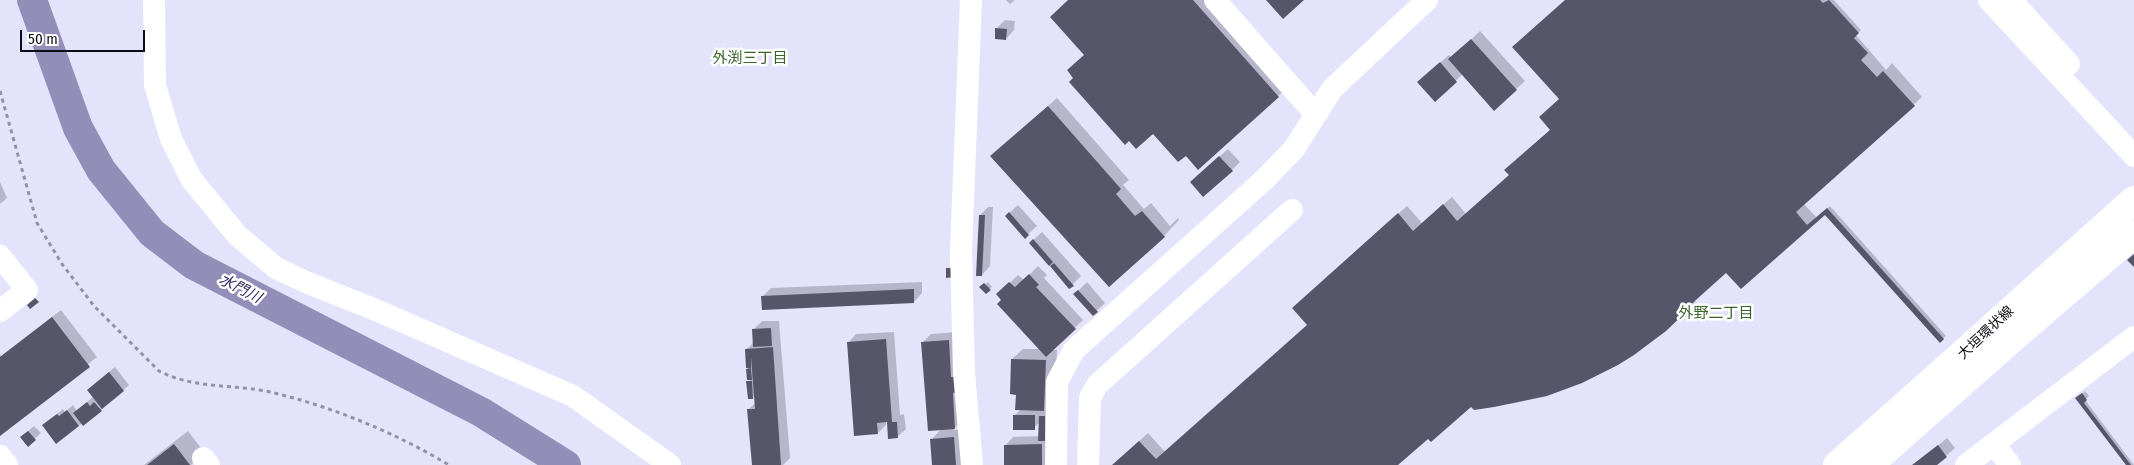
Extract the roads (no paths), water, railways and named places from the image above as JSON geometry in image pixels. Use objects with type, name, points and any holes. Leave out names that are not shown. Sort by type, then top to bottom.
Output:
[{"type":"main road","name":"大垣環状線","points":[[1837,465],[1945,371],[2004,315],[2134,200]]},
{"type":"main road","name":"大垣環状線","points":[[1870,465],[2134,234]]},
{"type":"street","points":[[154,0],[155,85],[171,139],[192,180],[237,235],[276,268],[573,396],[670,465]]},
{"type":"street","points":[[971,0],[961,251],[964,373],[972,465]]},
{"type":"street","points":[[1215,0],[1308,106],[1318,112]]},
{"type":"street","points":[[1056,465],[1057,382],[1074,350],[1264,180],[1294,149],[1332,89],[1427,0]]},
{"type":"street","points":[[1989,0],[2134,156]]},
{"type":"street","points":[[2011,0],[2134,136]]},
{"type":"street","points":[[1088,465],[1090,398],[1098,385],[1292,210]]},
{"type":"street","points":[[0,256],[26,290],[0,311]]},
{"type":"street","points":[[1966,465],[2134,338]]},
{"type":"street","points":[[1994,444],[2010,465]]},
{"type":"street","points":[[0,456],[7,465]]},
{"type":"waterway","name":"水門川","points":[[32,0],[78,128],[101,170],[152,233],[194,265],[481,412],[566,465]]},
{"type":"district","name":"外渕三丁目","points":[[750,59]]},
{"type":"district","name":"外野二丁目","points":[[1716,314]]}]
